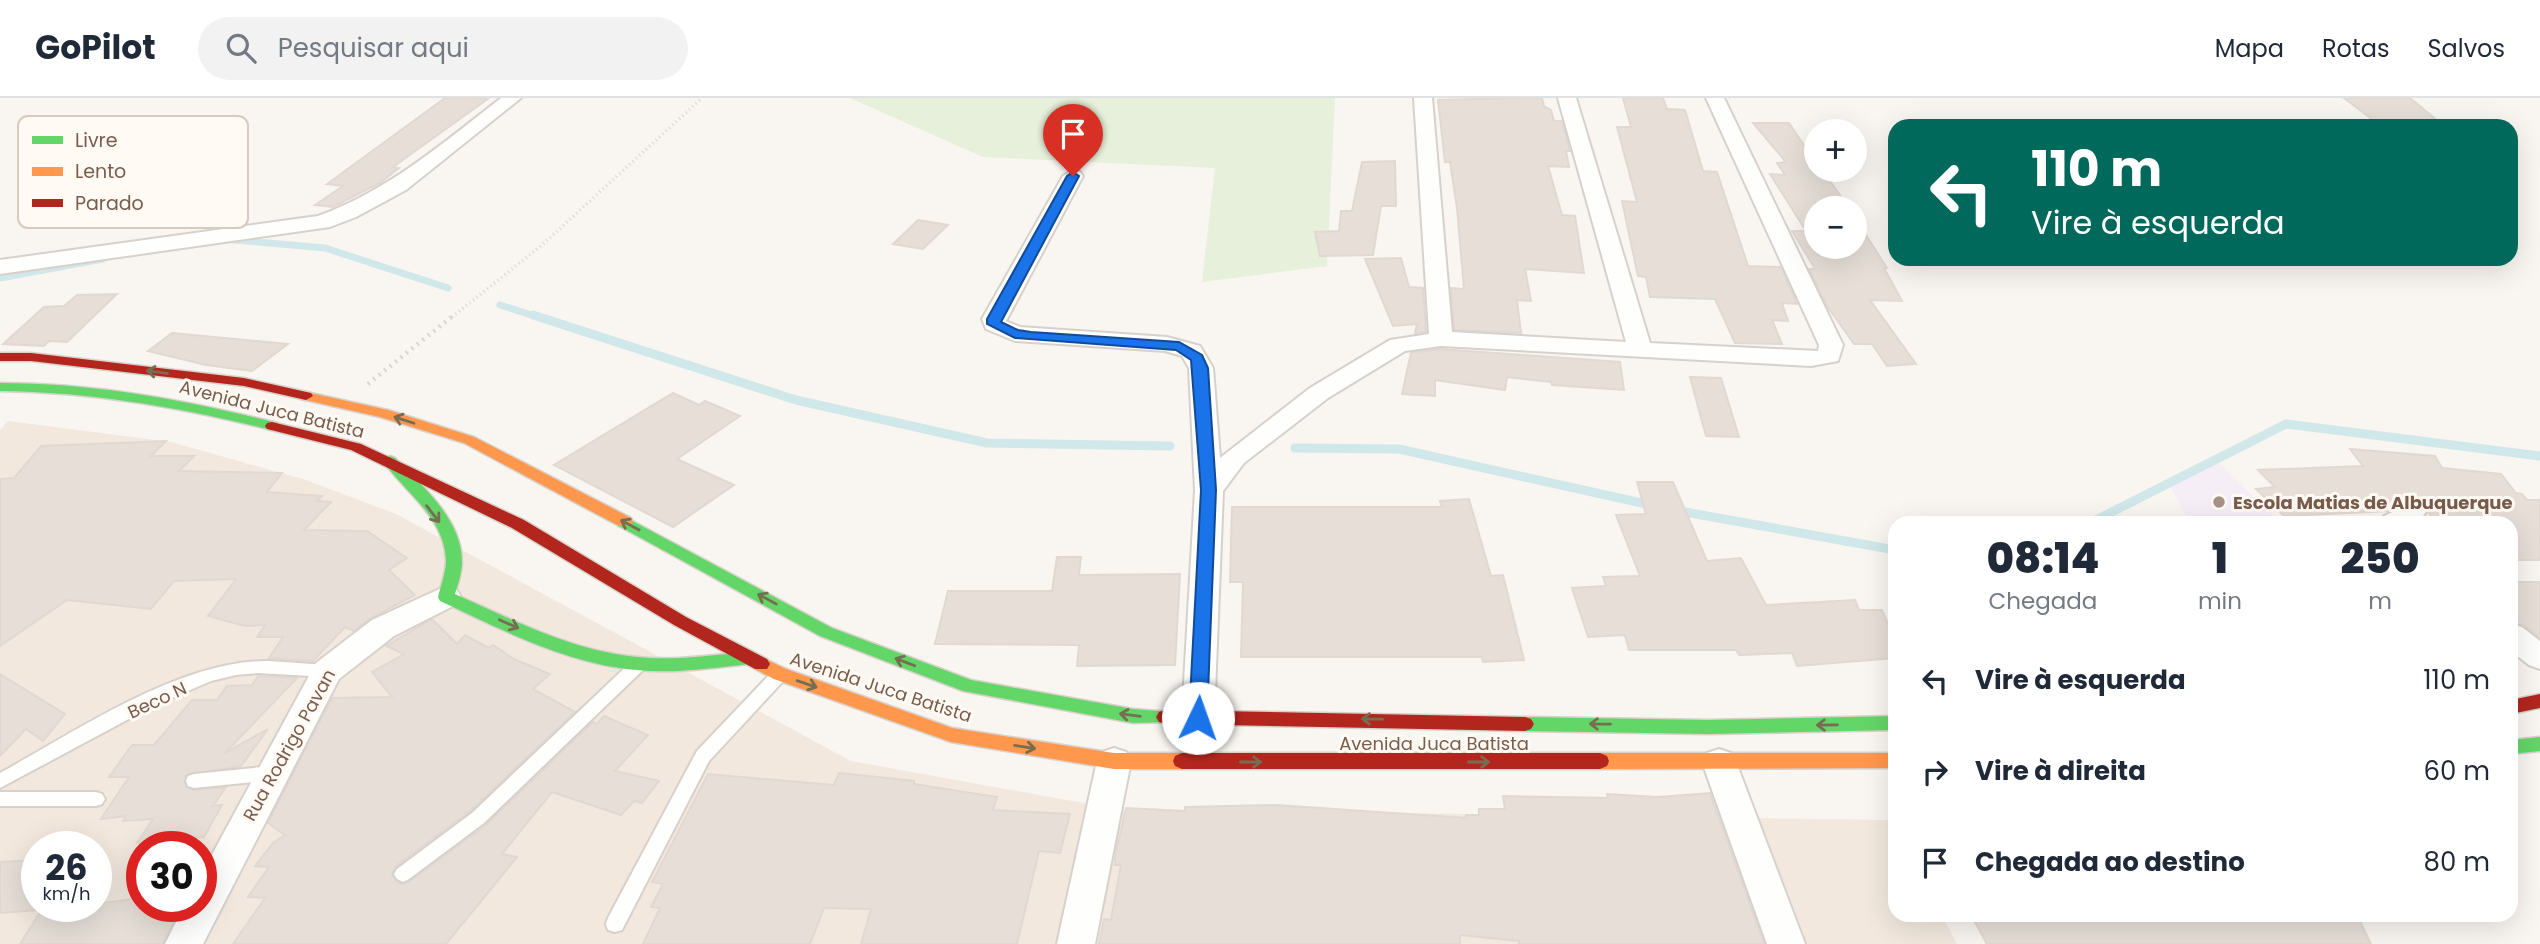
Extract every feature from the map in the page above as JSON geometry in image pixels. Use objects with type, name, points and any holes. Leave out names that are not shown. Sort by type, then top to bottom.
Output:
[{"type":"main road","name":"Avenida Juca Batista","points":[[0,357],[31,356],[244,383],[383,413],[469,440],[690,556],[826,632],[969,686],[1133,716],[1708,727],[1888,723]]},
{"type":"main road","name":"Avenida Juca Batista","points":[[0,387],[46,386],[191,406],[356,447],[518,524],[679,620],[780,674],[951,735],[1114,761],[1888,761]]},
{"type":"main road","points":[[421,445],[469,440]]},
{"type":"main road","points":[[405,451],[390,461],[438,519],[450,539],[454,561],[446,597],[554,644],[597,658],[638,664],[749,658]]},
{"type":"main road","points":[[689,581],[690,556]]},
{"type":"main road","points":[[597,658],[646,648]]},
{"type":"main road","points":[[2518,706],[2540,701]]},
{"type":"main road","points":[[2518,746],[2540,744]]},
{"type":"street","points":[[0,267],[322,222],[351,214],[382,198],[512,98]]},
{"type":"street","points":[[1423,98],[1441,339]]},
{"type":"street","points":[[1567,98],[1640,349]]},
{"type":"street","points":[[1209,490],[1235,457],[1319,393],[1398,345],[1441,339],[1811,359],[1829,356],[1832,351],[1715,98]]},
{"type":"street","points":[[1073,176],[994,319],[994,324],[1015,334],[1167,344],[1191,351],[1201,368],[1209,490],[1198,718]]},
{"type":"street","name":"Rua Rodrigo Pavan","points":[[184,944],[327,670],[360,641],[396,619],[446,597]]},
{"type":"street","points":[[2518,640],[2540,657]]},
{"type":"street","points":[[1076,944],[1114,761]]},
{"type":"street","points":[[1720,762],[1786,944]]},
{"type":"lane","points":[[403,874],[478,818],[638,664]]},
{"type":"lane","name":"Beco N","points":[[0,781],[147,704],[193,683],[237,669],[327,670]]},
{"type":"lane","points":[[615,923],[704,756],[780,674]]},
{"type":"lane","points":[[194,781],[272,773]]},
{"type":"lane","points":[[0,799],[96,799]]},
{"type":"path","points":[[342,404],[542,245],[702,98]]},
{"type":"shaded area","points":[[8,421],[171,442],[306,480],[396,514],[851,761],[1117,809],[1888,820],[1888,922],[1946,922],[1957,944],[0,944],[0,430]]},
{"type":"shaded area","name":"Escola Matias de Albuquerque","points":[[2218,462],[2274,516],[2186,516],[2168,482]]},
{"type":"green space","points":[[850,98],[1335,98],[1327,266],[1202,282],[1215,168],[983,157]]},
{"type":"building","points":[[445,98],[489,98],[393,167],[399,168],[380,183],[333,207],[315,205],[343,186],[327,184]]},
{"type":"building","points":[[1542,98],[1544,106],[1551,110],[1554,121],[1562,121],[1570,151],[1566,151],[1569,167],[1548,166],[1562,215],[1575,216],[1584,273],[1525,269],[1531,301],[1517,300],[1521,333],[1454,330],[1451,288],[1464,289],[1457,208],[1450,162],[1445,162],[1438,100]]},
{"type":"building","points":[[1623,98],[1663,98],[1667,109],[1685,110],[1703,171],[1717,172],[1748,266],[1781,267],[1797,304],[1782,303],[1788,321],[1772,320],[1782,344],[1735,343],[1715,299],[1650,297],[1646,277],[1638,276],[1622,201],[1637,202],[1617,127],[1631,127]]},
{"type":"building","points":[[2344,98],[2410,98],[2436,119],[2372,119]]},
{"type":"building","points":[[1753,123],[1789,123],[1804,145],[1804,182],[1831,182],[1841,196],[1804,196],[1804,228],[1770,174],[1785,175],[1777,163],[1786,162]]},
{"type":"building","points":[[1395,161],[1396,206],[1381,206],[1373,255],[1320,256],[1315,232],[1339,231],[1341,211],[1352,211],[1362,162]]},
{"type":"building","points":[[918,220],[948,225],[923,249],[893,244]]},
{"type":"building","points":[[1792,231],[1804,231],[1804,251]]},
{"type":"building","points":[[1867,237],[1887,268],[1884,268],[1902,301],[1870,300],[1916,364],[1887,366],[1872,344],[1854,344],[1827,306],[1809,269],[1815,269],[1809,259],[1867,259]]},
{"type":"building","points":[[1401,258],[1409,287],[1423,288],[1426,332],[1415,333],[1417,324],[1393,326],[1365,259]]},
{"type":"building","points":[[117,294],[67,342],[49,341],[44,346],[3,344],[44,307],[64,306],[77,295]]},
{"type":"building","points":[[172,333],[288,344],[252,371],[206,365],[148,351]]},
{"type":"building","points":[[1441,349],[1620,362],[1624,390],[1552,385],[1551,382],[1507,377],[1505,390],[1435,380],[1435,396],[1402,394],[1411,353]]},
{"type":"building","points":[[1690,377],[1721,378],[1739,437],[1706,436]]},
{"type":"building","points":[[673,393],[699,405],[705,401],[740,416],[677,459],[734,485],[673,527],[554,465]]},
{"type":"building","points":[[166,441],[151,456],[194,456],[179,471],[282,473],[267,492],[322,496],[317,501],[331,502],[304,530],[367,531],[407,558],[389,570],[415,595],[371,618],[354,631],[345,627],[313,661],[269,658],[283,637],[257,637],[265,625],[245,626],[208,616],[236,579],[174,581],[151,609],[67,600],[0,646],[0,479],[14,478],[41,446]]},
{"type":"building","points":[[2350,449],[2435,456],[2442,468],[2501,474],[2516,493],[2522,494],[2527,500],[2540,500],[2540,560],[2518,560],[2518,516],[2431,516],[2424,504],[2413,500],[2389,511],[2284,516],[2256,489],[2275,487],[2258,470],[2363,466]]},
{"type":"building","points":[[1637,482],[1673,482],[1707,561],[1741,558],[1766,605],[1855,600],[1859,610],[1882,610],[1888,624],[1888,659],[1797,666],[1792,653],[1739,655],[1736,650],[1629,650],[1625,635],[1588,637],[1572,588],[1606,586],[1603,577],[1640,576],[1616,515],[1646,514]]},
{"type":"building","points":[[1469,499],[1491,576],[1503,575],[1524,660],[1483,662],[1482,657],[1241,657],[1243,582],[1230,582],[1232,507],[1442,507],[1440,501]]},
{"type":"building","points":[[1057,557],[1081,557],[1079,575],[1180,574],[1175,665],[1077,666],[1079,645],[935,644],[948,591],[1052,591]]},
{"type":"building","points":[[2518,582],[2540,582],[2540,638],[2524,625],[2518,624]]},
{"type":"building","points":[[432,619],[457,644],[465,635],[489,648],[493,645],[514,659],[550,674],[533,689],[575,712],[470,811],[395,867],[392,875],[396,881],[402,884],[410,881],[486,825],[593,722],[597,724],[604,716],[648,735],[615,771],[659,781],[642,803],[634,801],[621,815],[552,792],[502,854],[517,857],[446,944],[233,944],[265,898],[248,897],[269,867],[255,866],[273,843],[285,835],[268,823],[332,698],[392,697],[372,672],[404,654],[386,646]]},
{"type":"building","points":[[0,674],[65,714],[43,741],[26,729],[0,756]]},
{"type":"building","points":[[258,676],[297,678],[225,753],[268,729],[241,766],[186,775],[186,787],[193,790],[226,787],[213,806],[222,805],[207,831],[145,831],[153,819],[123,821],[126,816],[101,819],[129,777],[109,777],[132,745],[154,745],[192,700],[217,700],[227,686],[252,685]]},
{"type":"building","points":[[839,773],[914,781],[914,784],[997,797],[993,810],[1070,814],[1060,853],[1039,851],[1017,944],[861,944],[871,909],[824,908],[810,944],[643,944],[660,908],[651,907],[663,884],[652,882],[708,774],[834,785]]},
{"type":"building","points":[[1710,793],[1764,944],[1519,944],[1519,941],[1460,935],[1460,944],[1099,944],[1104,919],[1111,920],[1121,865],[1115,865],[1115,857],[1126,808],[1185,811],[1185,807],[1276,805],[1466,818],[1466,815],[1479,815],[1479,809],[1505,809],[1503,796],[1608,798],[1607,794],[1658,797]]},
{"type":"building","points":[[21,861],[21,911],[0,913],[0,862]]},
{"type":"building","points":[[126,900],[126,922],[173,922],[162,944],[20,944],[34,922],[112,922],[112,902]]},
{"type":"building","points":[[1975,922],[2360,922],[2371,944],[1987,944]]},
{"type":"waterway","points":[[224,239],[325,248],[448,288]]},
{"type":"waterway","points":[[0,278],[103,259]]},
{"type":"waterway","points":[[500,305],[538,317]]},
{"type":"waterway","points":[[533,315],[796,400],[987,443],[1170,446]]},
{"type":"waterway","points":[[2104,516],[2286,424],[2540,456]]},
{"type":"waterway","points":[[1295,448],[1399,449],[1655,506]]},
{"type":"waterway","points":[[1674,510],[1888,549]]},
{"type":"traffic: fast","points":[[0,387],[69,389],[138,398],[272,426]]},
{"type":"traffic: fast","points":[[390,461],[431,506],[447,532],[454,560],[446,597],[539,638],[612,661],[665,665],[749,658]]},
{"type":"traffic: fast","points":[[625,522],[826,632],[969,686],[1133,716],[1165,717]]},
{"type":"traffic: fast","points":[[1525,724],[1708,727],[1888,723]]},
{"type":"traffic: fast","points":[[2518,746],[2540,744]]},
{"type":"traffic: slow","points":[[306,396],[383,413],[469,440],[625,522]]},
{"type":"traffic: slow","points":[[761,664],[780,674],[951,735],[1114,761],[1182,761]]},
{"type":"traffic: slow","points":[[1600,761],[1888,761]]},
{"type":"traffic: jam","points":[[0,357],[31,357],[244,382],[306,396]]},
{"type":"traffic: jam","points":[[272,426],[356,447],[518,524],[680,621],[761,664]]},
{"type":"traffic: jam","points":[[2518,706],[2540,701]]},
{"type":"traffic: jam","points":[[1165,717],[1525,724]]},
{"type":"traffic: jam","points":[[1182,761],[1600,761]]},
{"type":"place","name":"Escola Matias de Albuquerque","points":[[2219,502]]},
{"type":"route","points":[[1073,176],[994,319],[994,324],[1000,330],[1031,336],[1179,346],[1191,351],[1197,358],[1201,368],[1209,490],[1198,718]]}]
